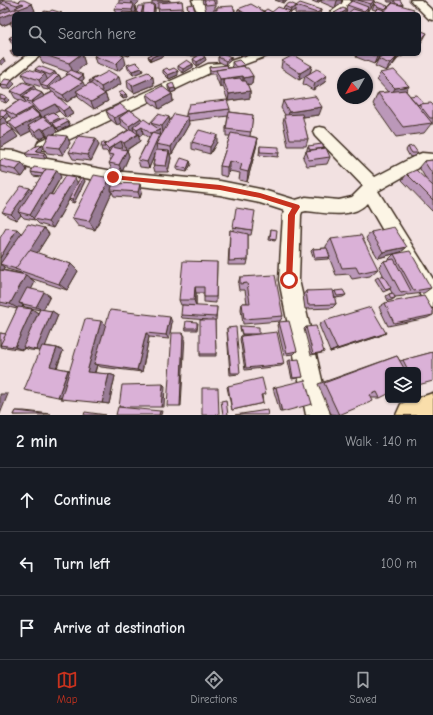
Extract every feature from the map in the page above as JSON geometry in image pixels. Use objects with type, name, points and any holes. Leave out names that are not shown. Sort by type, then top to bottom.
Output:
[{"type":"main road","points":[[412,415],[433,409]]},
{"type":"street","points":[[197,0],[202,12]]},
{"type":"street","points":[[337,12],[344,8],[348,3],[348,0]]},
{"type":"street","points":[[415,0],[433,17]]},
{"type":"street","points":[[0,82],[33,56]]},
{"type":"street","points":[[0,156],[16,156],[30,152],[214,60],[225,67],[257,56]]},
{"type":"street","points":[[320,132],[371,189],[433,298]]},
{"type":"street","points":[[16,156],[29,162],[106,176],[220,188],[260,196],[296,207],[306,204],[339,208],[357,203],[371,189],[399,171],[422,159],[433,160]]},
{"type":"street","points":[[296,207],[292,215],[289,280],[307,355],[318,415]]},
{"type":"building","points":[[2,0],[14,0],[20,2],[20,0],[24,0],[32,4],[19,9],[15,8],[24,4],[22,3],[17,5]]},
{"type":"building","points":[[152,0],[169,0],[152,1]]},
{"type":"building","points":[[204,0],[213,0],[215,4],[206,5]]},
{"type":"building","points":[[358,0],[374,0],[371,4]]},
{"type":"building","points":[[394,0],[400,0],[403,5],[396,4]]},
{"type":"building","points":[[182,1],[183,8],[158,9],[158,3]]},
{"type":"building","points":[[352,1],[368,7],[364,11],[347,5]]},
{"type":"building","points":[[377,2],[388,6],[385,9],[374,5]]},
{"type":"building","points":[[0,3],[9,7],[0,11]]},
{"type":"building","points":[[118,3],[134,4],[132,10],[114,9]]},
{"type":"building","points":[[290,3],[297,6],[291,9],[284,6]]},
{"type":"building","points":[[300,3],[321,10],[314,12],[296,6]]},
{"type":"building","points":[[393,3],[414,9],[412,12],[383,12]]},
{"type":"building","points":[[154,4],[153,12],[143,12],[144,5]]},
{"type":"building","points":[[193,4],[195,12],[189,12],[187,5]]},
{"type":"building","points":[[251,4],[265,12],[243,12],[238,9]]},
{"type":"building","points":[[138,6],[143,6],[142,12],[136,12]]},
{"type":"building","points":[[233,6],[235,12],[214,12],[213,10],[217,10],[217,7]]},
{"type":"building","points":[[278,7],[290,11],[289,12],[272,12]]},
{"type":"building","points":[[343,8],[347,10],[344,12],[336,12]]},
{"type":"building","points":[[378,8],[384,10],[382,12],[374,12]]},
{"type":"building","points":[[14,9],[18,11],[12,12],[0,18],[0,14]]},
{"type":"building","points":[[267,9],[272,12],[265,12],[264,11]]},
{"type":"building","points":[[353,9],[363,12],[349,12]]},
{"type":"building","points":[[421,31],[427,33],[421,40]]},
{"type":"building","points":[[48,56],[78,56],[69,63]]},
{"type":"building","points":[[94,56],[124,56],[116,64]]},
{"type":"building","points":[[198,56],[205,57],[197,62],[193,59]]},
{"type":"building","points":[[229,56],[231,57],[226,61],[218,57]]},
{"type":"building","points":[[291,56],[295,56],[312,66],[300,73],[282,61]]},
{"type":"building","points":[[382,56],[392,56],[396,58],[390,64],[378,59]]},
{"type":"building","points":[[187,60],[193,64],[183,69],[178,66]]},
{"type":"building","points":[[239,60],[244,65],[236,67],[232,62]]},
{"type":"building","points":[[136,62],[142,68],[132,71],[127,65]]},
{"type":"building","points":[[227,65],[228,68],[210,71],[209,67]]},
{"type":"building","points":[[39,66],[55,72],[50,75],[35,69]]},
{"type":"building","points":[[244,66],[245,68],[248,68],[253,76],[220,79],[216,70]]},
{"type":"building","points":[[167,68],[169,70],[174,68],[178,71],[168,75],[163,70]]},
{"type":"building","points":[[28,69],[45,74],[39,80],[22,74]]},
{"type":"building","points":[[317,69],[327,75],[315,83],[305,76]]},
{"type":"building","points":[[71,70],[83,75],[78,79],[66,74]]},
{"type":"building","points":[[394,70],[409,86],[395,88],[380,73]]},
{"type":"building","points":[[109,71],[119,77],[101,87],[92,80]]},
{"type":"building","points":[[148,72],[153,77],[132,86],[127,80]]},
{"type":"building","points":[[54,74],[59,75],[47,87],[41,85]]},
{"type":"building","points":[[69,74],[83,82],[63,95],[49,87]]},
{"type":"building","points":[[240,78],[242,81],[246,81],[250,91],[229,94],[223,80]]},
{"type":"building","points":[[5,79],[12,80],[8,86],[0,85]]},
{"type":"building","points":[[23,82],[34,86],[21,95],[11,91]]},
{"type":"building","points":[[90,83],[105,94],[91,102],[76,91]]},
{"type":"building","points":[[173,83],[175,88],[170,89],[168,85]]},
{"type":"building","points":[[162,86],[172,94],[157,102],[147,94]]},
{"type":"building","points":[[32,89],[42,93],[31,102],[27,101],[29,99],[22,97]]},
{"type":"building","points":[[405,90],[432,123],[403,127],[378,93]]},
{"type":"building","points":[[123,91],[126,94],[122,96],[119,93]]},
{"type":"building","points":[[53,92],[69,107],[63,111],[55,104],[39,112],[31,103]]},
{"type":"building","points":[[0,95],[7,97],[4,99],[0,98]]},
{"type":"building","points":[[417,95],[424,104],[418,105],[410,96]]},
{"type":"building","points":[[315,96],[322,107],[289,112],[283,101]]},
{"type":"building","points":[[20,100],[33,107],[16,116],[5,110]]},
{"type":"building","points":[[227,100],[230,109],[186,114],[189,104]]},
{"type":"building","points":[[431,103],[433,105],[433,118],[430,118],[419,104]]},
{"type":"building","points":[[120,104],[128,111],[114,118],[106,111]]},
{"type":"building","points":[[2,109],[7,113],[3,117],[0,116],[0,110]]},
{"type":"building","points":[[32,109],[40,116],[16,129],[8,122]]},
{"type":"building","points":[[130,110],[141,118],[129,126],[119,118]]},
{"type":"building","points":[[53,112],[59,118],[51,122],[44,116]]},
{"type":"building","points":[[229,112],[253,115],[251,132],[226,129]]},
{"type":"building","points":[[158,114],[169,117],[162,126],[150,123]]},
{"type":"building","points":[[174,114],[188,117],[171,147],[156,144]]},
{"type":"building","points":[[302,114],[308,139],[290,139],[284,115]]},
{"type":"building","points":[[43,117],[53,125],[44,130],[41,128],[35,132],[28,126]]},
{"type":"building","points":[[63,118],[68,122],[57,128],[53,123]]},
{"type":"building","points":[[144,119],[160,130],[150,133],[142,127],[137,130],[133,127]]},
{"type":"building","points":[[4,123],[13,130],[0,138],[0,125]]},
{"type":"building","points":[[131,129],[138,134],[124,143],[121,141],[108,149],[104,145]]},
{"type":"building","points":[[199,130],[217,135],[210,147],[192,142]]},
{"type":"building","points":[[152,133],[159,135],[147,162],[138,160]]},
{"type":"building","points":[[231,133],[258,138],[248,172],[240,170],[242,164],[229,161],[227,167],[220,166]]},
{"type":"building","points":[[50,134],[67,136],[59,148],[43,146]]},
{"type":"building","points":[[78,136],[96,138],[87,155],[69,152]]},
{"type":"building","points":[[102,143],[106,143],[104,145],[105,147],[101,147]]},
{"type":"building","points":[[43,144],[36,151],[45,153],[43,155],[25,154],[34,147]]},
{"type":"building","points":[[322,144],[324,148],[310,150],[308,146]]},
{"type":"building","points":[[260,146],[279,147],[279,153],[260,152]]},
{"type":"building","points":[[413,146],[418,153],[412,153],[408,147]]},
{"type":"building","points":[[112,147],[127,150],[119,165],[109,163],[114,155],[108,154]]},
{"type":"building","points":[[326,148],[330,157],[309,160],[306,151]]},
{"type":"building","points":[[156,150],[169,151],[166,166],[153,165]]},
{"type":"building","points":[[181,158],[190,161],[187,169],[177,166]]},
{"type":"building","points":[[2,159],[22,163],[16,170],[0,166],[0,161]]},
{"type":"building","points":[[433,160],[433,175],[424,161]]},
{"type":"building","points":[[34,167],[46,169],[43,174],[31,172]]},
{"type":"building","points":[[46,169],[57,170],[30,215],[18,212]]},
{"type":"building","points":[[416,170],[433,186],[433,200],[407,174]]},
{"type":"building","points":[[94,175],[110,178],[89,221],[72,218]]},
{"type":"building","points":[[65,176],[75,178],[48,222],[33,219],[49,194],[53,195]]},
{"type":"building","points":[[80,178],[83,178],[72,200],[69,199]]},
{"type":"building","points":[[113,183],[140,184],[138,192],[111,190]]},
{"type":"building","points":[[21,186],[30,188],[11,214],[2,212]]},
{"type":"building","points":[[236,208],[255,211],[252,230],[233,227]]},
{"type":"building","points":[[28,224],[44,228],[30,250],[16,269],[0,264]]},
{"type":"building","points":[[394,227],[407,247],[383,252],[371,232]]},
{"type":"building","points":[[6,228],[17,229],[0,258],[0,238]]},
{"type":"building","points":[[271,229],[277,230],[276,239],[270,238]]},
{"type":"building","points":[[230,230],[248,234],[248,260],[229,261]]},
{"type":"building","points":[[361,235],[378,269],[359,273],[356,267],[342,268],[331,239]]},
{"type":"building","points":[[327,248],[330,257],[315,258],[313,249]]},
{"type":"building","points":[[29,250],[71,264],[59,284],[15,269]]},
{"type":"building","points":[[410,251],[431,288],[414,291],[394,254]]},
{"type":"building","points":[[394,259],[411,291],[401,293],[384,261]]},
{"type":"building","points":[[183,261],[217,262],[216,297],[204,297],[204,287],[195,287],[194,300],[179,300]]},
{"type":"building","points":[[0,270],[26,275],[10,304],[0,302]]},
{"type":"building","points":[[275,275],[283,316],[244,319],[242,303],[250,303],[247,283],[240,284],[240,277]]},
{"type":"building","points":[[383,275],[391,288],[386,290],[378,277]]},
{"type":"building","points":[[27,288],[44,292],[36,307],[19,303]]},
{"type":"building","points":[[333,290],[336,304],[308,305],[306,291]]},
{"type":"building","points":[[343,290],[346,295],[337,296],[335,291]]},
{"type":"building","points":[[393,293],[395,298],[391,299],[389,294]]},
{"type":"building","points":[[424,296],[433,311],[433,315],[394,323],[385,303]]},
{"type":"building","points":[[182,305],[217,307],[216,317],[181,315]]},
{"type":"building","points":[[18,307],[32,309],[15,347],[0,345]]},
{"type":"building","points":[[371,307],[386,333],[337,349],[324,321]]},
{"type":"building","points":[[40,309],[52,311],[36,350],[23,347]]},
{"type":"building","points":[[110,310],[170,317],[166,335],[146,333],[137,370],[94,364]]},
{"type":"building","points":[[85,319],[101,321],[87,372],[109,374],[102,403],[61,399]]},
{"type":"building","points":[[200,320],[215,320],[216,354],[200,354]]},
{"type":"building","points":[[186,321],[197,322],[197,328],[185,328]]},
{"type":"building","points":[[289,321],[297,351],[287,353],[279,322]]},
{"type":"building","points":[[240,326],[259,327],[259,334],[242,334]]},
{"type":"building","points":[[316,326],[324,352],[313,354],[306,327]]},
{"type":"building","points":[[236,327],[240,373],[231,373],[227,328]]},
{"type":"building","points":[[277,332],[284,364],[246,368],[241,336]]},
{"type":"building","points":[[0,333],[6,334],[0,345]]},
{"type":"building","points":[[172,333],[183,333],[180,406],[167,406]]},
{"type":"building","points":[[42,346],[57,348],[50,366],[68,370],[58,397],[24,390]]},
{"type":"building","points":[[433,352],[433,381],[421,384],[421,367],[406,367],[403,360]]},
{"type":"building","points":[[397,356],[403,367],[385,367],[385,396],[380,398],[377,392],[370,395],[373,401],[339,415],[324,383]]},
{"type":"building","points":[[299,359],[303,377],[293,378],[290,360]]},
{"type":"building","points":[[262,378],[266,394],[261,395],[263,403],[232,410],[228,386]]},
{"type":"building","points":[[305,380],[312,404],[282,412],[276,387]]},
{"type":"building","points":[[163,384],[161,407],[119,407],[122,385]]},
{"type":"building","points":[[202,388],[218,388],[219,415],[202,415]]},
{"type":"building","points":[[226,400],[228,415],[223,415],[221,401]]},
{"type":"building","points":[[118,407],[160,411],[159,415],[116,415]]},
{"type":"building","points":[[267,410],[268,415],[235,415]]},
{"type":"building","points":[[16,411],[44,414],[44,415],[14,415]]},
{"type":"building","points":[[85,412],[106,415],[84,415]]},
{"type":"route","points":[[113,177],[174,182],[220,188],[260,196],[296,207],[292,215],[289,280]]}]
